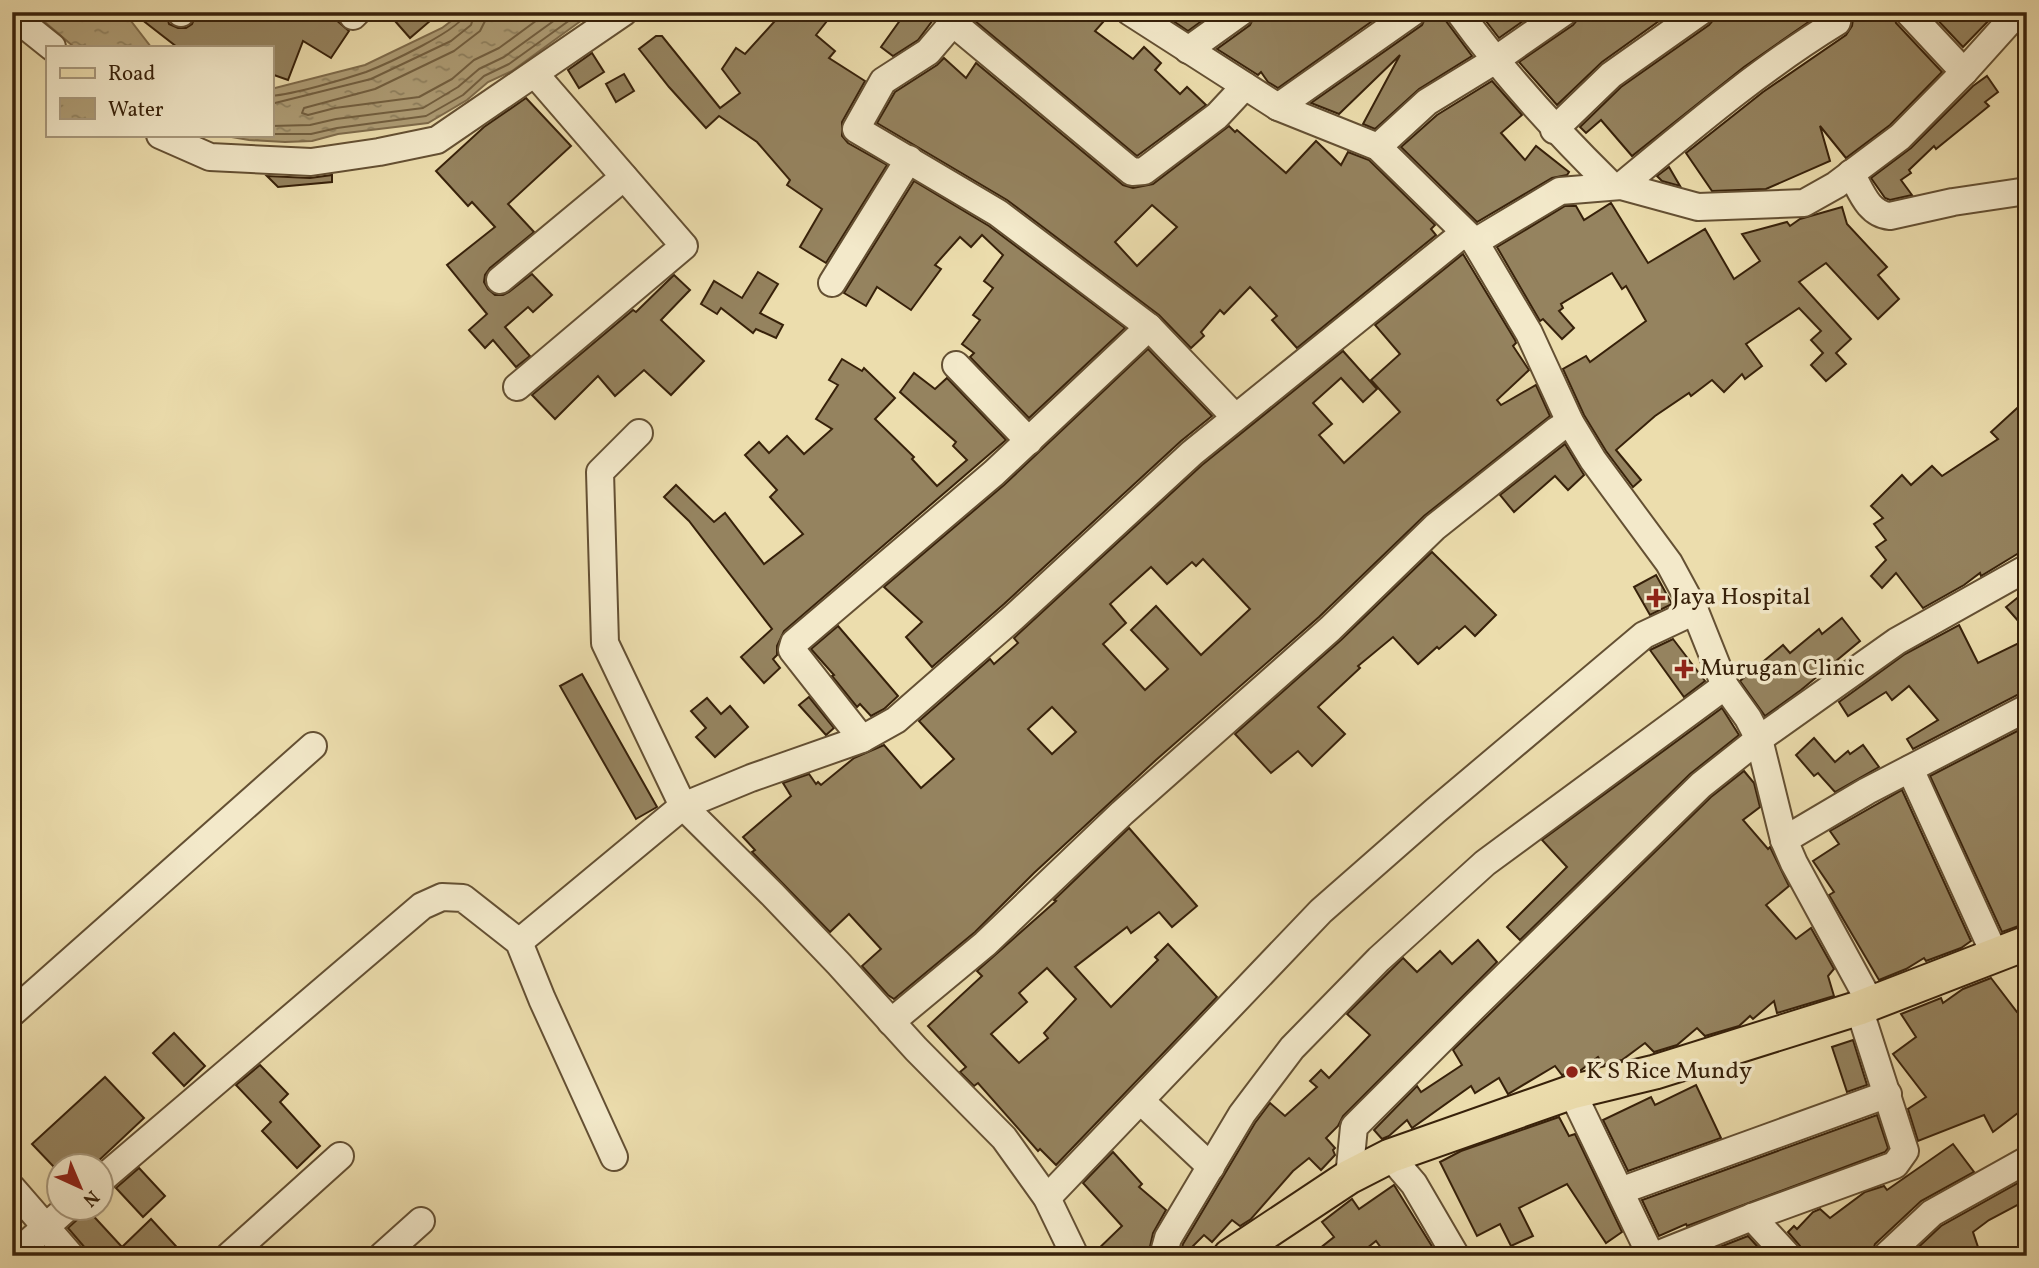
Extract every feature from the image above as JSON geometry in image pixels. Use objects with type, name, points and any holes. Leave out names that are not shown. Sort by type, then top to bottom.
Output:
[{"type":"main road","points":[[1230,1256],[1349,1177],[1390,1156],[1572,1092],[1655,1072],[1865,1006],[2027,943]]},
{"type":"street","points":[[162,136],[211,157],[310,162],[437,140],[624,12]]},
{"type":"street","points":[[1130,12],[1278,107],[1378,147],[1469,237],[1529,333],[1570,422],[1593,460],[1669,563],[1695,611],[1725,686],[1759,739],[1784,840],[1865,1006],[1905,1151],[1895,1165],[1653,1256],[1572,1092]]},
{"type":"street","points":[[1188,50],[1241,12]]},
{"type":"street","points":[[1278,107],[1413,12]]},
{"type":"street","points":[[1459,12],[1494,61],[1554,130],[1616,186]]},
{"type":"street","points":[[1378,147],[1427,102],[1494,61],[1564,12]]},
{"type":"street","points":[[1554,130],[1611,75],[1700,12]]},
{"type":"street","points":[[1616,186],[1744,85],[1800,44],[1837,22],[1839,12]]},
{"type":"street","points":[[1908,12],[1964,72]]},
{"type":"street","points":[[519,942],[683,806],[862,738],[896,720],[1025,607],[1192,453],[1382,301],[1469,237],[1560,191],[1616,186],[1698,207],[1804,203],[1836,185],[1900,137],[2018,12]]},
{"type":"street","points":[[12,15],[51,46]]},
{"type":"street","points":[[1235,417],[1149,327],[998,213],[856,129],[883,81],[928,51],[958,18],[1132,172],[1144,171],[1217,116],[1245,86]]},
{"type":"street","points":[[517,387],[684,246],[535,74]]},
{"type":"street","points":[[832,283],[909,159]]},
{"type":"street","points":[[1850,173],[1872,210],[1880,215],[1890,216],[1953,202],[2027,191]]},
{"type":"street","points":[[500,280],[624,177]]},
{"type":"street","points":[[862,738],[792,650],[794,643],[1029,441],[1149,327]]},
{"type":"street","points":[[956,365],[1029,441]]},
{"type":"street","points":[[891,1022],[985,944],[1122,813],[1330,629],[1435,527],[1570,422]]},
{"type":"street","points":[[639,433],[600,472],[605,643],[683,806],[781,904],[1004,1138],[1047,1198],[1075,1256]]},
{"type":"street","points":[[1349,1177],[1354,1127],[1701,785],[1759,739],[1897,641],[2027,568]]},
{"type":"street","points":[[1047,1198],[1321,911],[1454,794],[1644,635],[1695,611]]},
{"type":"street","points":[[1163,1256],[1168,1238],[1242,1114],[1292,1048],[1379,960],[1485,863],[1725,686]]},
{"type":"street","points":[[1784,840],[1867,791],[2027,708]]},
{"type":"street","points":[[12,1013],[313,746]]},
{"type":"street","points":[[1910,769],[1995,955]]},
{"type":"street","points":[[116,1167],[422,906],[442,897],[463,898],[519,942],[614,1157]]},
{"type":"street","points":[[1620,1191],[1888,1094]]},
{"type":"street","points":[[1141,1101],[1211,1167]]},
{"type":"street","points":[[1390,1156],[1414,1184],[1457,1256]]},
{"type":"street","points":[[229,1256],[340,1157]]},
{"type":"street","points":[[1886,1256],[1932,1213],[2027,1160]]},
{"type":"street","points":[[12,1188],[71,1256]]},
{"type":"street","points":[[1752,1217],[1788,1256]]},
{"type":"street","points":[[383,1256],[421,1221]]},
{"type":"street","points":[[13,1256],[51,1222]]},
{"type":"water","points":[[33,12],[124,12],[150,46],[73,46]]},
{"type":"water","points":[[463,12],[593,12],[512,71],[488,82],[467,100],[428,123],[338,134],[312,141],[249,140],[226,136],[273,136],[273,88],[365,65],[442,28]]},
{"type":"building","points":[[132,12],[166,12],[169,24],[186,28],[192,24],[197,12],[338,12],[335,19],[349,31],[331,58],[303,41],[288,80],[273,75],[273,46],[176,46]]},
{"type":"building","points":[[387,12],[422,12],[430,21],[410,38]]},
{"type":"building","points":[[783,12],[834,12],[816,35],[835,51],[829,58],[865,81],[842,122],[842,136],[848,143],[887,165],[826,263],[800,247],[822,209],[787,185],[790,180],[757,142],[719,116],[706,128],[639,49],[656,36],[662,36],[720,108],[740,93],[722,69],[736,48],[745,54]]},
{"type":"building","points":[[906,12],[939,12],[918,40],[893,56],[881,47]]},
{"type":"building","points":[[977,12],[1112,12],[1095,31],[1133,59],[1144,47],[1161,63],[1155,70],[1180,94],[1187,87],[1206,105],[1137,156],[975,21]]},
{"type":"building","points":[[1160,12],[1214,12],[1188,31]]},
{"type":"building","points":[[1256,12],[1385,12],[1278,88],[1268,82],[1261,72],[1258,75],[1217,49],[1250,25]]},
{"type":"building","points":[[1428,12],[1443,12],[1446,21],[1472,56],[1419,89],[1375,129],[1363,124],[1400,55],[1339,114],[1311,103],[1422,25]]},
{"type":"building","points":[[1479,12],[1536,12],[1499,38]]},
{"type":"building","points":[[1579,12],[1653,12],[1659,21],[1602,62],[1557,105],[1519,62],[1573,25]]},
{"type":"building","points":[[1715,12],[1823,12],[1744,67],[1632,156],[1601,120],[1586,133],[1580,127],[1621,87],[1709,25]]},
{"type":"building","points":[[1854,12],[1893,12],[1896,23],[1942,72],[1890,125],[1846,158],[1820,126],[1830,161],[1766,189],[1712,191],[1686,153],[1763,92],[1846,35],[1852,26]]},
{"type":"building","points":[[1930,12],[1997,12],[1963,47]]},
{"type":"building","points":[[592,53],[604,72],[579,88],[568,70]]},
{"type":"building","points":[[944,58],[966,78],[976,63],[1123,185],[1133,188],[1153,184],[1229,126],[1286,173],[1316,141],[1341,165],[1348,152],[1369,160],[1435,225],[1431,229],[1436,235],[1297,348],[1272,320],[1277,316],[1250,287],[1224,314],[1220,310],[1201,332],[1204,336],[1191,348],[1159,315],[1007,200],[877,123],[895,92]],"holes":[[[1152,205],[1177,227],[1137,266],[1115,242]]]},
{"type":"building","points":[[624,74],[634,91],[616,102],[606,84]]},
{"type":"building","points":[[1987,76],[1998,92],[1985,102],[1989,106],[1936,149],[1934,146],[1909,170],[1911,173],[1901,180],[1912,195],[1890,200],[1885,198],[1871,178],[1911,148],[1973,86]]},
{"type":"building","points":[[1492,81],[1522,115],[1501,133],[1525,160],[1536,146],[1569,172],[1567,175],[1552,178],[1477,222],[1401,147],[1437,115]]},
{"type":"building","points":[[526,98],[571,146],[508,204],[534,232],[485,275],[484,282],[495,295],[509,292],[532,274],[552,295],[533,312],[528,307],[505,327],[530,356],[516,367],[493,340],[485,348],[469,330],[487,314],[447,265],[495,227],[472,202],[468,206],[436,171],[484,127]]},
{"type":"building","points":[[1669,167],[1680,186],[1662,181],[1657,176]]},
{"type":"building","points":[[332,175],[332,182],[278,187],[267,176],[310,178]]},
{"type":"building","points":[[914,181],[989,226],[1125,328],[1029,418],[970,357],[974,353],[962,344],[980,320],[973,315],[993,288],[984,281],[1003,255],[982,235],[971,247],[960,237],[935,265],[941,269],[911,310],[877,287],[866,306],[844,293]]},
{"type":"building","points":[[1611,203],[1648,263],[1705,229],[1734,279],[1760,261],[1742,234],[1787,222],[1790,226],[1800,219],[1842,207],[1847,224],[1887,267],[1878,275],[1899,299],[1878,319],[1826,263],[1799,282],[1851,339],[1836,353],[1846,364],[1826,381],[1811,365],[1823,353],[1811,340],[1821,331],[1799,308],[1746,344],[1762,366],[1745,379],[1742,374],[1724,392],[1712,380],[1691,396],[1689,393],[1655,416],[1616,450],[1641,480],[1633,487],[1584,415],[1563,369],[1586,356],[1590,362],[1646,321],[1626,286],[1622,289],[1612,273],[1561,304],[1563,308],[1559,311],[1574,328],[1562,339],[1543,319],[1540,321],[1497,247],[1565,206],[1576,206],[1584,220]]},
{"type":"building","points":[[1463,254],[1515,340],[1513,346],[1529,370],[1497,400],[1501,405],[1536,385],[1550,416],[1424,516],[1319,617],[1156,760],[1034,873],[975,932],[894,999],[888,995],[862,966],[881,949],[849,914],[830,932],[752,852],[755,850],[743,837],[791,796],[783,783],[809,774],[816,784],[818,782],[821,785],[854,758],[884,745],[921,788],[954,759],[919,721],[990,659],[994,664],[1018,643],[1014,638],[1202,465],[1343,351],[1377,389],[1363,402],[1341,378],[1313,403],[1332,424],[1319,435],[1344,463],[1400,412],[1371,380],[1400,354],[1375,325]],"holes":[[[1203,559],[1250,609],[1201,655],[1156,606],[1131,630],[1168,669],[1145,690],[1103,644],[1126,623],[1110,604],[1151,567],[1167,584],[1192,562],[1196,566]],[[1052,707],[1076,732],[1052,754],[1028,729]]]},
{"type":"building","points":[[758,272],[778,284],[760,313],[783,325],[776,338],[756,329],[753,333],[721,308],[717,314],[701,304],[714,281],[742,298]]},
{"type":"building","points":[[674,275],[690,290],[661,320],[704,361],[671,395],[644,370],[615,396],[598,376],[555,419],[532,395],[633,310],[636,312]]},
{"type":"building","points":[[1148,349],[1212,416],[932,667],[906,637],[922,622],[884,587],[1004,485]]},
{"type":"building","points":[[842,359],[862,371],[864,368],[895,398],[875,419],[914,457],[912,459],[937,486],[967,460],[953,446],[956,442],[900,392],[914,373],[935,389],[947,378],[1006,440],[784,631],[777,646],[777,655],[773,659],[780,668],[764,683],[741,657],[772,629],[689,521],[664,497],[676,485],[714,522],[725,513],[764,564],[803,534],[770,497],[777,490],[745,455],[759,442],[769,453],[787,436],[804,454],[832,429],[816,419],[838,385],[829,380]]},
{"type":"building","points":[[2027,399],[2027,548],[1923,608],[1896,573],[1882,588],[1871,576],[1886,560],[1876,547],[1886,540],[1874,524],[1883,518],[1871,506],[1902,475],[1911,485],[1932,466],[1942,476],[1998,439],[1991,432]]},
{"type":"building","points":[[1565,444],[1584,475],[1568,490],[1555,476],[1514,512],[1500,495]]},
{"type":"building","points":[[1432,552],[1496,615],[1475,636],[1465,626],[1418,664],[1393,637],[1358,666],[1360,668],[1318,707],[1345,734],[1312,766],[1298,751],[1271,773],[1235,734],[1341,640]]},
{"type":"building","points":[[1656,575],[1672,604],[1650,615],[1634,587]]},
{"type":"building","points":[[2027,590],[2027,631],[2006,607]]},
{"type":"building","points":[[1842,618],[1860,641],[1765,716],[1740,681],[1783,645],[1790,653],[1819,629],[1822,634]]},
{"type":"building","points":[[1959,625],[1978,663],[2027,639],[2027,690],[1913,749],[1907,739],[1938,720],[1909,686],[1892,700],[1886,692],[1848,716],[1839,702],[1905,654]]},
{"type":"building","points":[[838,626],[898,696],[884,709],[871,716],[860,704],[857,707],[811,649]]},
{"type":"building","points":[[1673,639],[1705,681],[1684,697],[1650,650]]},
{"type":"building","points":[[582,674],[657,807],[636,819],[560,686]]},
{"type":"building","points":[[809,697],[834,728],[826,735],[799,705]]},
{"type":"building","points":[[707,698],[721,714],[730,706],[748,727],[715,757],[696,737],[706,728],[691,711]]},
{"type":"building","points":[[1722,708],[1739,735],[1690,774],[1520,940],[1507,927],[1567,867],[1542,840]]},
{"type":"building","points":[[2027,726],[2027,923],[2002,932],[1930,776]]},
{"type":"building","points":[[1814,738],[1835,762],[1848,751],[1850,754],[1863,745],[1879,767],[1835,792],[1818,773],[1814,776],[1796,755]]},
{"type":"building","points":[[1744,771],[1754,783],[1760,807],[1743,820],[1768,849],[1770,847],[1789,886],[1766,905],[1796,939],[1811,928],[1834,969],[1828,976],[1834,996],[1777,1013],[1774,1001],[1753,1019],[1750,1016],[1739,1026],[1705,1036],[1697,1028],[1677,1045],[1654,1052],[1645,1043],[1622,1060],[1603,1065],[1598,1057],[1581,1070],[1562,1075],[1555,1066],[1508,1094],[1499,1078],[1475,1093],[1471,1086],[1412,1128],[1407,1120],[1382,1139],[1374,1130],[1417,1086],[1421,1092],[1462,1065],[1453,1050],[1711,797]]},
{"type":"building","points":[[1902,790],[1971,941],[1961,948],[1926,961],[1924,958],[1879,980],[1829,895],[1834,892],[1813,861],[1839,844],[1830,831]]},
{"type":"building","points":[[1129,828],[1197,906],[1172,927],[1159,912],[1131,933],[1127,927],[1075,967],[1111,1007],[1158,960],[1155,957],[1168,944],[1217,997],[1056,1165],[1040,1149],[1038,1151],[978,1083],[974,1086],[960,1072],[966,1067],[928,1026],[982,976],[977,971],[1056,901],[1054,900]],"holes":[[[1047,968],[1076,999],[1044,1033],[1048,1038],[1019,1063],[991,1034],[1027,1002],[1019,993]]]},
{"type":"building","points":[[1478,940],[1497,962],[1343,1116],[1338,1126],[1326,1138],[1335,1148],[1335,1155],[1321,1170],[1309,1158],[1293,1171],[1251,1219],[1240,1226],[1232,1220],[1212,1242],[1204,1235],[1184,1255],[1181,1251],[1183,1244],[1255,1123],[1270,1103],[1285,1116],[1317,1087],[1310,1081],[1321,1070],[1329,1078],[1370,1035],[1347,1014],[1403,958],[1417,972],[1440,951],[1452,964]]},
{"type":"building","points":[[1991,978],[2017,1012],[2027,1008],[2027,1106],[1993,1132],[1984,1115],[1918,1141],[1908,1109],[1926,1097],[1893,1054],[1916,1037],[1901,1014],[1941,998],[1943,1003],[1963,989]]},
{"type":"building","points":[[174,1033],[205,1066],[184,1086],[153,1053]]},
{"type":"building","points":[[1853,1040],[1867,1085],[1847,1092],[1832,1047]]},
{"type":"building","points":[[260,1065],[288,1094],[280,1102],[320,1146],[297,1168],[262,1131],[271,1122],[236,1085]]},
{"type":"building","points":[[105,1077],[144,1118],[108,1152],[46,1152],[46,1159],[32,1144]]},
{"type":"building","points":[[1696,1085],[1721,1138],[1628,1171],[1603,1120],[1651,1097],[1655,1105]]},
{"type":"building","points":[[1877,1115],[1888,1148],[1885,1152],[1687,1226],[1686,1224],[1659,1236],[1642,1200]]},
{"type":"building","points":[[1559,1117],[1569,1136],[1575,1134],[1622,1232],[1606,1243],[1567,1184],[1519,1208],[1533,1236],[1511,1246],[1500,1224],[1477,1236],[1440,1162],[1461,1151]]},
{"type":"building","points":[[1953,1144],[1974,1172],[1921,1201],[1875,1244],[1871,1256],[1803,1256],[1800,1246],[1788,1232],[1794,1226],[1797,1229],[1813,1212],[1820,1209],[1830,1218],[1865,1192],[1884,1186],[1887,1190]]},
{"type":"building","points":[[1113,1152],[1142,1184],[1139,1187],[1166,1210],[1153,1233],[1148,1256],[1091,1256],[1122,1226],[1083,1183]]},
{"type":"building","points":[[139,1168],[165,1196],[143,1217],[116,1188]]},
{"type":"building","points":[[2027,1178],[2027,1200],[1989,1220],[1973,1232],[1981,1256],[1909,1256],[1941,1226]]},
{"type":"building","points":[[1394,1185],[1438,1256],[1387,1256],[1376,1241],[1357,1256],[1310,1256],[1334,1237],[1322,1222],[1352,1199],[1359,1209]]},
{"type":"building","points":[[151,1219],[185,1256],[92,1256],[68,1228],[75,1222],[99,1222],[122,1247]]},
{"type":"building","points":[[1748,1236],[1766,1256],[1699,1255]]},
{"type":"place","name":"Jaya Hospital","points":[[1656,598]]},
{"type":"place","name":"Murugan Clinic","points":[[1684,669]]},
{"type":"place","name":"K S Rice Mundy","points":[[1572,1072]]}]
